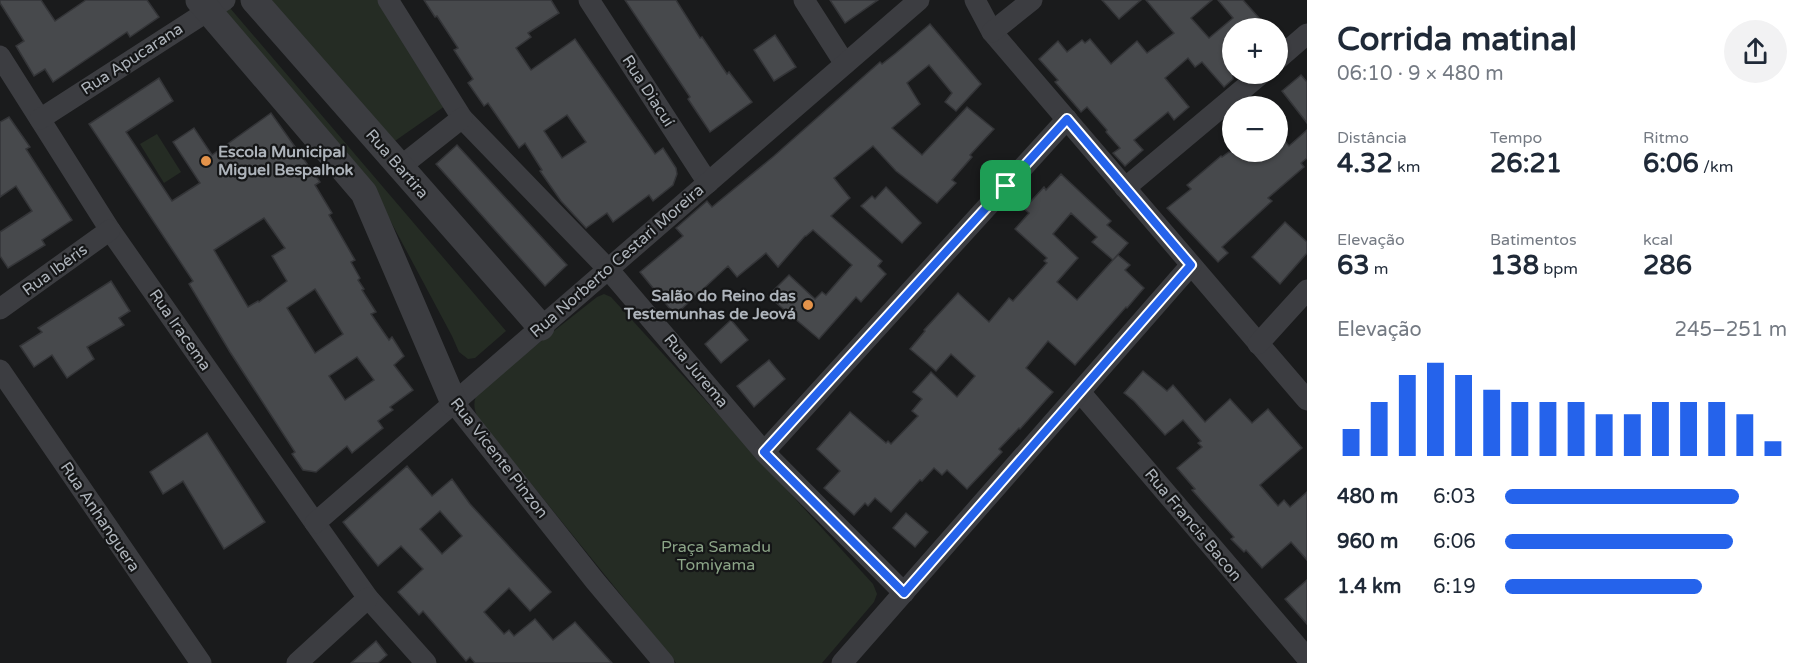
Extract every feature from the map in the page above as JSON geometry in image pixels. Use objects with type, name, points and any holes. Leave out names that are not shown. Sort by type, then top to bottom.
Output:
[{"type":"street","name":"Rua Bartira","points":[[254,0],[541,327]]},
{"type":"street","name":"Rua Jurema","points":[[388,0],[462,118],[608,269],[764,452],[904,593]]},
{"type":"street","name":"Rua Diacuí","points":[[589,0],[708,183]]},
{"type":"street","points":[[804,0],[845,64]]},
{"type":"street","name":"Rua Norberto Cestari Moreira","points":[[315,523],[919,0]]},
{"type":"street","points":[[975,0],[992,32],[1307,400]]},
{"type":"street","points":[[992,32],[1032,0]]},
{"type":"street","name":"Rua Apucarana","points":[[40,119],[211,4]]},
{"type":"street","name":"Rua Vicente Pinzon","points":[[211,4],[364,193],[454,403],[595,581],[664,663]]},
{"type":"street","points":[[1288,50],[1307,34]]},
{"type":"street","name":"Rua Iracema","points":[[0,56],[110,230],[315,523],[368,598],[426,663]]},
{"type":"street","points":[[1125,188],[1249,84]]},
{"type":"street","points":[[400,167],[462,118]]},
{"type":"street","points":[[764,452],[1067,119]]},
{"type":"street","name":"Rua Ibéris","points":[[0,309],[110,230]]},
{"type":"street","points":[[842,663],[1191,265]]},
{"type":"street","points":[[1257,344],[1307,290]]},
{"type":"street","name":"Rua Anhanguera","points":[[0,370],[201,663]]},
{"type":"street","name":"Rua Francis Bacon","points":[[1080,392],[1307,658]]},
{"type":"street","points":[[297,663],[368,598]]},
{"type":"green space","points":[[266,0],[380,0],[445,106],[392,143]]},
{"type":"green space","points":[[230,8],[506,331],[475,358],[468,359],[459,352],[375,192],[224,13]]},
{"type":"green space","points":[[157,134],[181,172],[164,183],[140,144]]},
{"type":"green space","name":"Praça Samadu Tomiyama","points":[[604,294],[611,297],[873,584],[877,594],[874,602],[822,663],[676,663],[478,418],[474,404],[479,390],[597,297]]},
{"type":"building","points":[[0,0],[41,0],[55,21],[86,0],[147,0],[159,17],[130,37],[127,32],[53,82],[45,69],[34,76],[16,46],[24,41]]},
{"type":"building","points":[[424,0],[551,0],[559,13],[528,33],[531,37],[516,48],[531,70],[575,39],[655,154],[663,148],[676,168],[677,174],[673,185],[653,201],[649,195],[613,222],[607,213],[586,228],[561,201],[540,171],[542,170],[525,143],[519,148],[488,103],[484,106],[468,83],[473,79],[454,50],[458,48],[437,16],[435,17]],"holes":[[[567,115],[586,142],[562,158],[544,131]]]},
{"type":"building","points":[[625,0],[676,0],[700,38],[702,37],[727,74],[729,72],[752,102],[710,132],[688,99],[690,97]]},
{"type":"building","points":[[830,0],[878,0],[845,23]]},
{"type":"building","points":[[1102,0],[1141,0],[1119,19]]},
{"type":"building","points":[[1146,0],[1212,0],[1191,18],[1209,38],[1222,27],[1222,84],[1227,84],[1224,87],[1202,62],[1195,67],[1188,58],[1165,78],[1189,107],[1174,120],[1168,112],[1134,140],[1143,150],[1125,166],[1113,153],[1120,148],[1106,132],[1107,130],[1087,107],[1081,112],[1055,82],[1058,80],[1039,59],[1058,41],[1067,52],[1082,40],[1085,43],[1090,39],[1111,64],[1137,41],[1147,53],[1174,33]]},
{"type":"building","points":[[1218,0],[1243,0],[1259,18],[1233,18]]},
{"type":"building","points":[[930,24],[981,84],[956,111],[945,102],[952,93],[929,65],[907,83],[920,104],[892,128],[922,155],[967,107],[994,129],[970,155],[972,157],[952,180],[956,183],[937,203],[896,171],[873,146],[834,178],[850,198],[831,216],[882,261],[878,266],[886,274],[861,302],[856,297],[819,339],[768,296],[789,275],[815,299],[822,292],[826,295],[852,265],[813,230],[778,267],[766,253],[737,277],[728,266],[675,315],[640,272],[683,236],[676,228],[707,201],[712,207],[774,156],[880,62],[882,64]]},
{"type":"building","points":[[775,35],[796,67],[774,81],[754,50]]},
{"type":"building","points":[[1301,75],[1307,82],[1307,123],[1288,96],[1282,91]]},
{"type":"building","points":[[159,78],[173,101],[126,132],[172,201],[200,183],[173,142],[194,128],[212,155],[271,113],[320,182],[315,185],[332,213],[329,215],[355,260],[351,262],[360,278],[358,280],[364,289],[362,290],[376,312],[371,314],[389,340],[392,337],[404,356],[394,365],[413,390],[390,407],[393,410],[378,421],[383,428],[352,453],[347,446],[316,472],[303,470],[292,454],[295,452],[189,284],[193,281],[89,124]],"holes":[[[264,218],[285,248],[272,256],[287,281],[259,302],[248,307],[214,250]],[[315,289],[343,334],[315,353],[287,308]],[[357,357],[374,380],[345,400],[329,376]]]},
{"type":"building","points":[[9,117],[30,147],[26,149],[72,220],[42,240],[45,245],[8,268],[0,256],[0,232],[32,211],[16,186],[0,197],[0,122]]},
{"type":"building","points":[[1307,130],[1307,158],[1301,163],[1304,167],[1268,198],[1272,201],[1222,247],[1228,253],[1218,262],[1167,208],[1191,189],[1187,185],[1221,156],[1222,162],[1288,162],[1289,146]]},
{"type":"building","points":[[457,145],[567,265],[545,286],[436,164]]},
{"type":"building","points":[[1061,174],[1111,221],[1107,225],[1128,243],[1113,260],[1118,255],[1130,265],[1125,270],[1144,288],[1075,365],[1048,341],[1026,368],[1053,392],[999,449],[1002,452],[967,489],[947,470],[942,475],[934,468],[891,512],[875,498],[868,506],[865,503],[854,515],[824,488],[840,471],[817,449],[850,412],[886,443],[888,441],[891,444],[918,416],[912,411],[922,399],[913,392],[931,372],[957,397],[975,376],[951,354],[936,371],[910,349],[958,293],[989,322],[1009,298],[1013,301],[1047,263],[1044,261],[1047,258],[1015,229],[1029,213],[1024,209],[1044,187],[1046,190]],"holes":[[[1071,213],[1097,237],[1092,242],[1113,260],[1077,300],[1057,282],[1078,258],[1053,234]]]},
{"type":"building","points":[[886,187],[921,223],[902,243],[861,206],[872,196],[875,199]]},
{"type":"building","points":[[1285,222],[1307,242],[1307,253],[1280,284],[1252,257]]},
{"type":"building","points":[[111,281],[130,311],[119,318],[124,325],[87,347],[94,359],[67,378],[52,355],[34,367],[20,346],[42,332],[38,328]]},
{"type":"building","points":[[731,320],[748,340],[721,363],[705,344]]},
{"type":"building","points":[[769,360],[785,379],[754,407],[737,386]]},
{"type":"building","points":[[1143,371],[1167,391],[1173,385],[1205,422],[1230,399],[1252,423],[1268,409],[1302,448],[1260,485],[1278,506],[1284,500],[1290,507],[1307,492],[1307,560],[1291,542],[1262,568],[1246,550],[1244,552],[1231,539],[1234,537],[1192,490],[1195,489],[1177,468],[1202,447],[1198,443],[1201,441],[1183,420],[1165,435],[1124,393]]},
{"type":"building","points":[[207,433],[265,522],[224,549],[183,481],[163,494],[150,472]]},
{"type":"building","points":[[407,466],[432,496],[452,479],[470,504],[551,592],[530,611],[509,588],[484,612],[504,634],[509,630],[514,636],[535,619],[553,640],[575,622],[612,663],[475,663],[470,657],[466,661],[423,611],[419,615],[398,592],[423,569],[401,546],[378,566],[343,522]],"holes":[[[440,511],[462,536],[442,554],[420,529]]]},
{"type":"building","points":[[906,513],[928,532],[915,547],[893,528]]},
{"type":"building","points":[[1307,580],[1307,624],[1285,599]]},
{"type":"building","points":[[376,641],[387,655],[378,663],[351,663]]},
{"type":"place","name":"Escola Municipal Miguel Bespalhok","points":[[206,161]]},
{"type":"place","name":"Salão do Reino das Testemunhas de Jeová","points":[[808,305]]},
{"type":"route","points":[[1067,119],[1191,265],[904,593],[764,452],[1006,186],[1067,119]]}]
